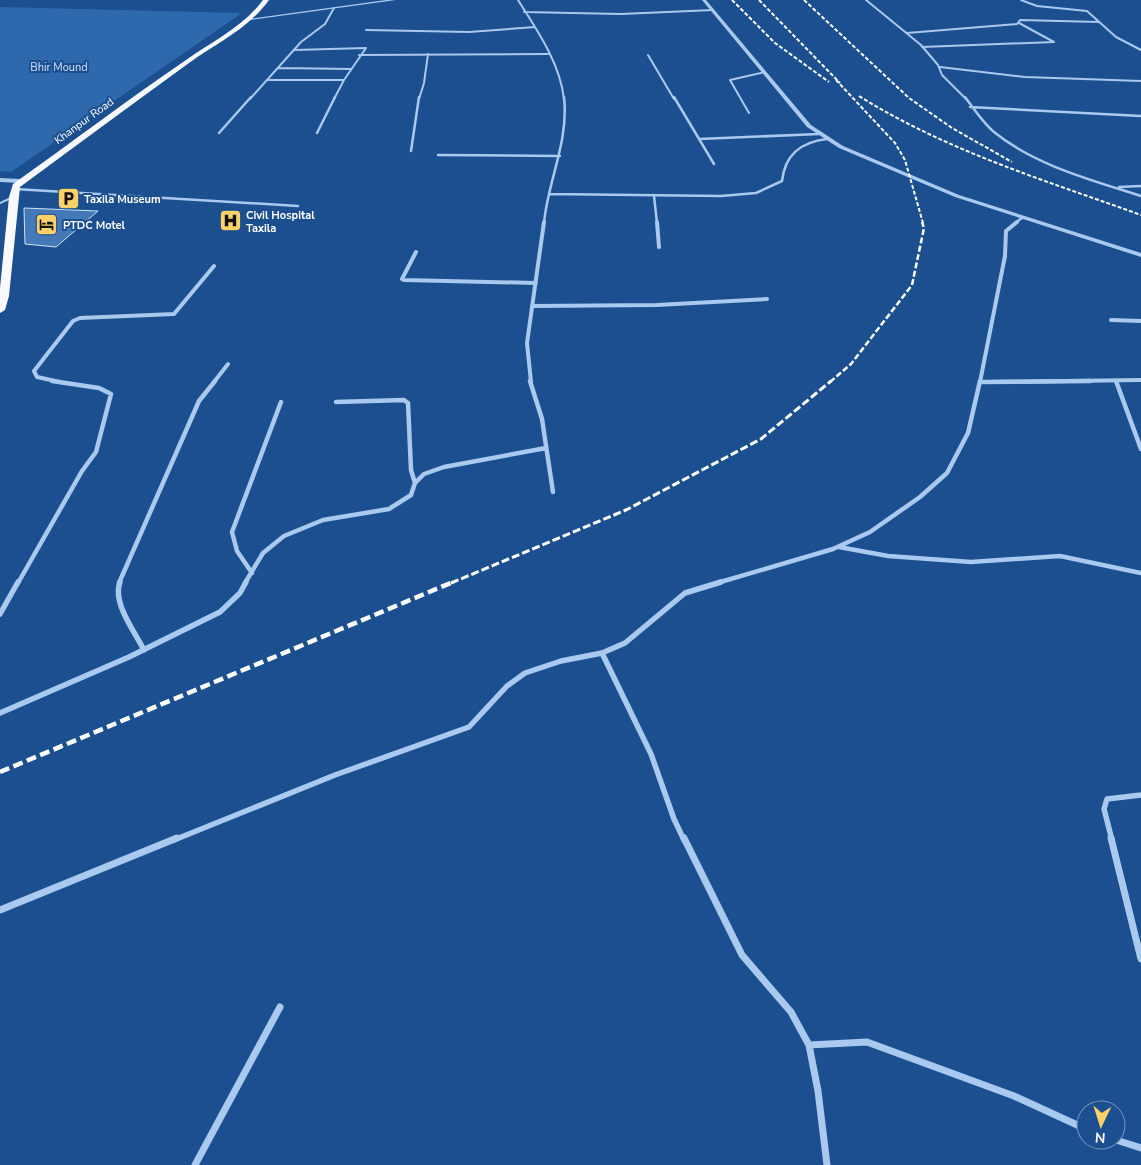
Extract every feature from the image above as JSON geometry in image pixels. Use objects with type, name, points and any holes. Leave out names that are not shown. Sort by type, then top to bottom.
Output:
[{"type":"highway","name":"Khanpur Road","points":[[0,310],[4,296],[14,193],[20,181],[251,19],[266,0]]},
{"type":"street","points":[[251,19],[392,0]]},
{"type":"street","points":[[518,0],[535,27],[562,82],[566,115],[560,156],[549,194],[527,343],[530,379],[542,419],[553,492]]},
{"type":"street","points":[[704,0],[809,126],[827,139],[910,178],[957,196],[1141,255]]},
{"type":"street","points":[[866,0],[907,33],[940,67],[1024,77],[1141,81]]},
{"type":"street","points":[[1021,0],[1037,6],[1088,11],[1116,37],[1141,50]]},
{"type":"street","points":[[220,133],[301,42],[325,24],[334,8]]},
{"type":"street","points":[[524,12],[621,14],[713,10]]},
{"type":"street","points":[[907,33],[1019,23],[1020,20],[1098,22]]},
{"type":"street","points":[[922,47],[1054,42],[1019,23]]},
{"type":"street","points":[[366,30],[469,32],[535,27]]},
{"type":"street","points":[[294,50],[366,48],[359,55],[344,80],[316,133]]},
{"type":"street","points":[[411,151],[416,106],[424,83],[428,54]]},
{"type":"street","points":[[359,55],[548,54]]},
{"type":"street","points":[[648,56],[714,164]]},
{"type":"street","points":[[940,67],[940,73],[957,89],[970,107],[995,132],[1019,148],[1043,160],[1141,196]]},
{"type":"street","points":[[278,68],[351,69]]},
{"type":"street","points":[[268,80],[344,80]]},
{"type":"street","points":[[970,107],[1141,116]]},
{"type":"street","points":[[698,139],[819,134]]},
{"type":"street","points":[[549,194],[694,197],[756,192],[782,180],[782,170],[790,155],[800,146],[811,141],[827,139]]},
{"type":"street","points":[[438,155],[560,156]]},
{"type":"street","points":[[0,180],[20,181]]},
{"type":"street","points":[[1116,188],[1141,186]]},
{"type":"street","points":[[14,193],[298,206]]},
{"type":"street","points":[[654,196],[659,247]]},
{"type":"street","points":[[0,910],[335,775],[469,726],[488,709],[507,686],[525,673],[561,661],[602,653],[625,643],[643,630],[685,593],[838,547],[877,527],[920,497],[947,473],[968,433],[1005,256],[1006,231],[1022,218]]},
{"type":"street","points":[[416,252],[404,280],[536,283]]},
{"type":"street","points":[[0,614],[82,470],[96,452],[110,394],[99,388],[42,379],[37,377],[34,372],[73,322],[80,318],[92,316],[174,314],[214,266]]},
{"type":"street","points":[[532,306],[648,305],[766,299]]},
{"type":"street","points":[[1111,320],[1141,321]]},
{"type":"street","points":[[144,650],[119,601],[117,589],[130,555],[199,401],[228,364]]},
{"type":"street","points":[[1116,380],[1141,449]]},
{"type":"street","points":[[980,382],[1141,380]]},
{"type":"street","points":[[336,402],[404,400],[408,403],[411,470],[415,483]]},
{"type":"street","points":[[252,573],[237,552],[232,532],[281,402]]},
{"type":"street","points":[[0,713],[144,650],[220,612],[240,593],[263,553],[284,536],[323,520],[389,509],[400,504],[411,495],[415,483],[424,474],[444,467],[546,448]]},
{"type":"street","points":[[838,547],[888,556],[971,562],[1060,556],[1141,573]]},
{"type":"street","points":[[602,653],[651,754],[674,818],[742,954],[791,1012],[808,1045],[818,1091],[827,1165]]},
{"type":"street","points":[[1141,795],[1107,799],[1104,809],[1141,959]]},
{"type":"street","points":[[195,1165],[280,1007]]},
{"type":"street","points":[[808,1045],[867,1042],[1004,1092],[1076,1124]]},
{"type":"street","points":[[1126,1143],[1141,1148]]},
{"type":"lane","points":[[749,113],[730,80],[765,72]]},
{"type":"lane","points":[[0,203],[14,193]]},
{"type":"green space","name":"Bhir Mound","points":[[0,7],[242,13],[11,172],[0,171]]},
{"type":"building","points":[[24,208],[98,211],[56,247],[25,244]]},
{"type":"railway","points":[[732,0],[775,43],[829,82]]},
{"type":"railway","points":[[759,0],[840,83]]},
{"type":"railway","points":[[804,0],[909,98],[952,128],[1012,162]]},
{"type":"railway","points":[[836,80],[895,143],[905,160],[923,223]]},
{"type":"railway","points":[[859,96],[892,115],[961,149],[1141,215]]},
{"type":"railway","points":[[830,382],[851,364],[912,285],[924,228],[922,222]]},
{"type":"railway","points":[[451,583],[626,510],[761,439],[831,381]]},
{"type":"railway","points":[[0,772],[453,582]]},
{"type":"place","name":"Taxila Museum","points":[[68,199]]},
{"type":"place","name":"Civil Hospital Taxila","points":[[230,221]]},
{"type":"place","name":"PTDC Motel","points":[[47,225]]}]
